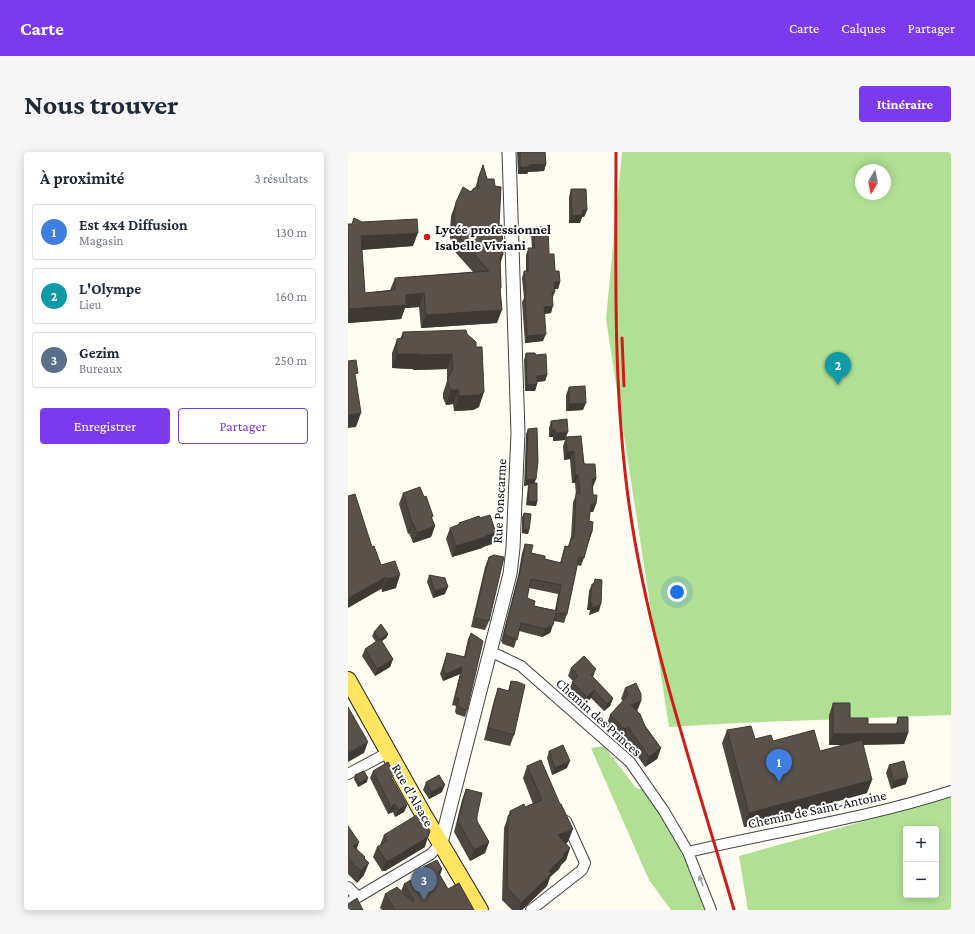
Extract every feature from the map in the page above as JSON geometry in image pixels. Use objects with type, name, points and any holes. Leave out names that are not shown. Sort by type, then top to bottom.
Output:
[{"type":"main road","name":"Rue d'Alsace","points":[[348,680],[480,910]]},
{"type":"street","name":"Rue Ponscarme","points":[[441,843],[490,652],[510,568],[513,548],[518,433],[509,152]]},
{"type":"street","name":"Chemin des Princes","points":[[490,652],[521,666],[630,762],[664,810],[688,852],[711,910]]},
{"type":"street","points":[[348,774],[389,752]]},
{"type":"street","name":"Chemin de Saint-Antoine","points":[[688,852],[862,816],[951,791]]},
{"type":"street","points":[[531,910],[582,870],[585,863],[561,809]]},
{"type":"street","points":[[348,903],[431,854],[441,843]]},
{"type":"street","points":[[348,887],[358,897]]},
{"type":"green space","points":[[622,152],[951,152],[951,715],[669,727],[606,319]]},
{"type":"green space","points":[[604,746],[636,788],[646,790],[682,848],[708,910],[671,910],[649,880],[591,748]]},
{"type":"green space","points":[[951,797],[951,910],[748,910],[739,856]]},
{"type":"building","points":[[520,152],[545,152],[546,164],[520,167]]},
{"type":"building","points":[[483,165],[487,179],[494,179],[495,186],[501,187],[499,226],[502,225],[503,255],[500,257],[500,288],[502,310],[426,315],[424,293],[406,295],[406,305],[349,309],[348,224],[352,224],[354,218],[362,222],[417,219],[418,233],[361,236],[365,293],[395,290],[395,278],[489,271],[461,239],[455,225],[454,217],[456,202],[463,187],[471,192],[474,188],[479,188],[478,179]]},
{"type":"building","points":[[571,189],[586,189],[587,210],[583,210],[583,215],[572,216]]},
{"type":"building","points":[[534,227],[548,227],[549,254],[554,254],[555,271],[559,271],[560,282],[554,282],[555,292],[552,292],[553,306],[544,307],[546,334],[527,336],[524,271],[528,271],[528,248],[534,248]]},
{"type":"building","points":[[466,330],[467,334],[476,342],[476,347],[482,347],[484,392],[479,395],[459,396],[459,390],[451,390],[448,383],[448,378],[453,369],[452,354],[397,354],[397,339],[403,338],[403,332]]},
{"type":"building","points":[[526,353],[535,353],[536,355],[546,354],[547,375],[537,376],[537,384],[527,385]]},
{"type":"building","points":[[356,360],[358,373],[355,374],[361,413],[348,415],[348,361]]},
{"type":"building","points":[[585,386],[586,403],[569,404],[569,387]]},
{"type":"building","points":[[567,419],[568,432],[556,433],[555,430],[552,430],[551,421]]},
{"type":"building","points":[[537,428],[538,462],[536,479],[526,480],[528,429]]},
{"type":"building","points":[[581,436],[584,464],[595,464],[596,479],[592,479],[593,495],[597,495],[596,504],[591,504],[589,521],[593,522],[592,532],[584,558],[579,557],[567,614],[556,613],[553,625],[545,629],[521,623],[517,640],[507,636],[504,633],[521,568],[525,544],[533,545],[531,553],[545,556],[545,559],[561,563],[565,546],[569,547],[571,538],[574,538],[576,493],[580,493],[578,475],[575,475],[574,451],[567,452],[566,437]],"holes":[[[531,579],[561,585],[556,611],[534,606],[535,601],[527,598]]]},
{"type":"building","points":[[529,483],[537,483],[537,502],[528,501]]},
{"type":"building","points":[[420,487],[424,497],[426,496],[433,516],[431,517],[435,526],[417,533],[412,523],[403,493]]},
{"type":"building","points":[[355,494],[372,547],[374,546],[381,565],[395,561],[400,575],[387,579],[386,577],[348,598],[348,496]]},
{"type":"building","points":[[524,513],[531,514],[529,530],[523,530]]},
{"type":"building","points":[[490,515],[496,533],[456,546],[450,528],[479,516],[480,518]]},
{"type":"building","points":[[494,555],[504,557],[489,621],[474,618],[489,557]]},
{"type":"building","points":[[429,575],[445,578],[448,587],[435,591]]},
{"type":"building","points":[[595,579],[602,580],[601,604],[592,608],[592,603],[590,603],[592,584],[594,584]]},
{"type":"building","points":[[381,624],[388,634],[379,640],[374,632]]},
{"type":"building","points":[[471,633],[483,641],[467,710],[458,707],[459,706],[457,705],[459,699],[455,698],[462,667],[446,674],[443,668],[447,653],[465,657]]},
{"type":"building","points":[[380,639],[393,659],[377,669],[365,649]]},
{"type":"building","points":[[584,656],[596,669],[591,675],[613,698],[607,704],[594,690],[587,697],[572,682],[578,676],[571,668]]},
{"type":"building","points":[[511,681],[525,685],[514,735],[488,728],[498,688],[509,691]]},
{"type":"building","points":[[636,683],[641,694],[641,701],[631,705],[640,714],[645,726],[661,748],[649,757],[628,727],[625,729],[610,715],[628,695],[625,688]]},
{"type":"building","points":[[833,703],[850,703],[850,718],[868,718],[868,724],[898,724],[898,717],[908,717],[908,733],[833,734]]},
{"type":"building","points":[[348,707],[368,742],[348,753]]},
{"type":"building","points":[[751,726],[755,739],[771,735],[773,741],[814,730],[820,751],[862,740],[872,780],[749,813],[727,730]]},
{"type":"building","points":[[563,745],[570,761],[555,768],[549,751]]},
{"type":"building","points":[[541,760],[560,804],[573,829],[558,835],[570,848],[549,871],[551,874],[521,903],[507,887],[508,816],[511,814],[510,811],[524,804],[525,807],[542,800],[527,766]]},
{"type":"building","points":[[904,761],[908,777],[894,781],[889,765]]},
{"type":"building","points":[[388,762],[395,775],[391,777],[407,805],[398,810],[395,804],[391,807],[373,771]]},
{"type":"building","points":[[364,771],[368,778],[359,783],[355,775]]},
{"type":"building","points":[[439,775],[445,785],[431,792],[426,782]]},
{"type":"building","points":[[466,789],[482,793],[477,821],[489,842],[474,850],[458,821]]},
{"type":"building","points":[[420,813],[430,831],[428,837],[389,861],[386,861],[377,847],[387,841],[384,835]]},
{"type":"building","points":[[348,826],[359,842],[353,846],[369,863],[361,871],[348,857]]},
{"type":"building","points":[[437,860],[442,869],[438,872],[448,889],[459,883],[474,910],[395,910],[385,894],[397,887],[413,902],[414,900],[404,884],[426,871],[423,867]]},
{"type":"building","points":[[357,898],[363,910],[348,910],[348,904]]},
{"type":"railway","points":[[616,152],[616,320],[619,405],[627,489],[635,543],[658,649],[672,701],[734,910]]},
{"type":"railway","points":[[622,338],[624,386]]},
{"type":"place","name":"Lycée professionnel Isabelle Viviani","points":[[427,237]]},
{"type":"place","name":"L'Olympe","points":[[838,385]]},
{"type":"place","name":"Est 4x4 Diffusion","points":[[779,782]]},
{"type":"place","name":"Gezim","points":[[424,900]]}]
